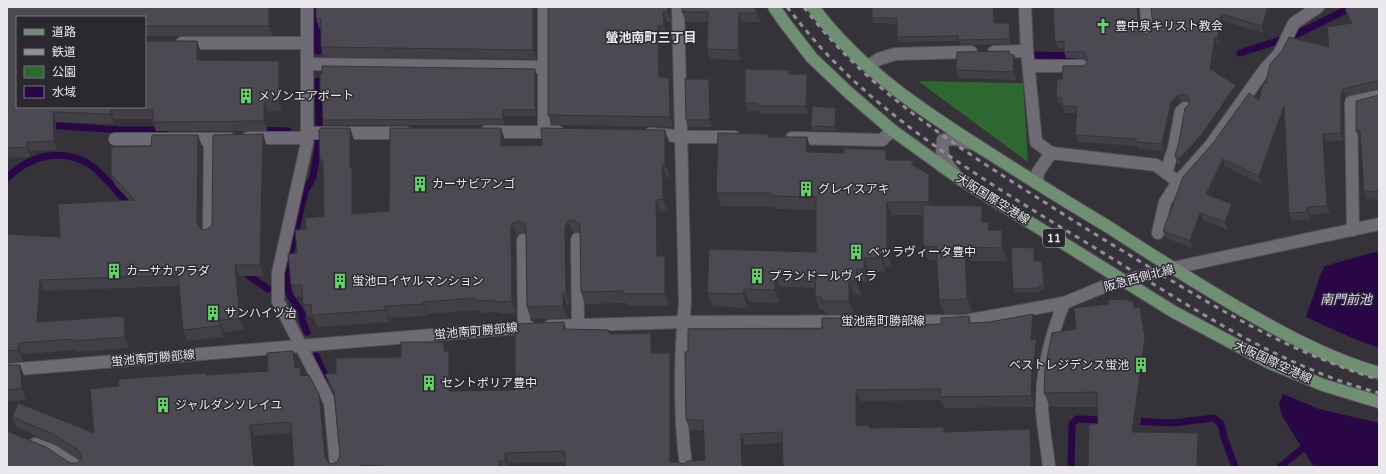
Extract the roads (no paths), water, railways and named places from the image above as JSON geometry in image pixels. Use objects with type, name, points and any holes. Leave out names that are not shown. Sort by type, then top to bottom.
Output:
[{"type":"main road","name":"大阪国際空港線","points":[[774,7],[812,58],[849,93],[892,130],[960,179],[1174,312],[1270,363],[1323,385],[1379,402]]},
{"type":"main road","points":[[813,7],[827,25],[868,66],[915,105],[976,145],[1282,334],[1340,360],[1379,374]]},
{"type":"street","points":[[308,7],[307,143],[278,273],[278,301],[330,403],[336,467]]},
{"type":"street","points":[[544,7],[544,132]]},
{"type":"street","points":[[678,7],[685,302],[682,344],[683,440],[686,467]]},
{"type":"street","points":[[1025,7],[1027,51],[1036,142],[1051,153],[1156,165],[1178,182]]},
{"type":"street","points":[[1146,7],[1148,34]]},
{"type":"street","points":[[1158,233],[1165,202],[1178,182],[1210,146],[1265,69],[1279,54],[1294,23],[1318,7]]},
{"type":"street","points":[[168,43],[307,43]]},
{"type":"street","points":[[868,66],[879,59],[895,54],[1027,51]]},
{"type":"street","points":[[307,64],[544,67]]},
{"type":"street","points":[[1029,66],[1083,66]]},
{"type":"street","points":[[1353,230],[1352,102],[1379,96]]},
{"type":"street","points":[[1166,172],[1174,148],[1181,111],[1185,108]]},
{"type":"street","points":[[784,138],[882,140],[892,130]]},
{"type":"street","points":[[476,132],[568,132]]},
{"type":"street","points":[[115,139],[210,139],[415,133]]},
{"type":"street","points":[[639,134],[744,137]]},
{"type":"street","points":[[210,139],[210,234]]},
{"type":"street","points":[[960,179],[946,163],[941,150],[944,140],[955,139],[976,145]]},
{"type":"street","points":[[1037,183],[1038,172],[1051,153]]},
{"type":"street","name":"阪急西側北線","points":[[1064,303],[1103,287],[1174,268],[1379,224]]},
{"type":"street","points":[[577,239],[578,326]]},
{"type":"street","points":[[523,240],[524,327]]},
{"type":"street","points":[[1050,467],[1043,414],[1043,385],[1050,345],[1064,303]]},
{"type":"street","name":"蛍池南町勝部線","points":[[7,370],[524,327],[683,322],[965,321],[1064,303]]},
{"type":"street","points":[[24,439],[53,451],[78,467]]},
{"type":"water","name":"南門前池","points":[[1379,251],[1379,348],[1352,338],[1306,317],[1325,266]]},
{"type":"water","points":[[1283,394],[1319,409],[1379,423],[1379,467],[1314,467],[1282,416],[1279,404]]},
{"type":"waterway","points":[[316,7],[318,51]]},
{"type":"waterway","points":[[1240,53],[1293,36],[1352,7]]},
{"type":"waterway","points":[[1035,55],[1074,56]]},
{"type":"waterway","points":[[318,81],[319,126]]},
{"type":"waterway","points":[[48,126],[120,130],[164,130]]},
{"type":"waterway","points":[[258,130],[288,131]]},
{"type":"waterway","points":[[307,332],[302,320],[302,314],[288,291],[287,280],[290,255],[305,192],[313,177],[319,141]]},
{"type":"waterway","points":[[7,178],[25,164],[41,157],[62,155],[75,157],[86,162],[104,177],[130,206]]},
{"type":"waterway","points":[[242,271],[268,289]]},
{"type":"waterway","points":[[316,356],[336,403]]},
{"type":"waterway","points":[[1131,421],[1172,423],[1214,418],[1221,424],[1235,467]]},
{"type":"waterway","points":[[1071,467],[1072,424],[1077,419],[1106,420]]},
{"type":"waterway","points":[[1280,467],[1302,449]]},
{"type":"railway","points":[[787,7],[824,51],[854,81],[921,136],[957,162],[1170,295],[1237,334],[1306,367],[1379,393]]},
{"type":"railway","points":[[804,7],[826,35],[877,84],[904,107],[992,169],[1101,238],[1242,321],[1314,356],[1354,372],[1379,379]]},
{"type":"place","name":"豊中泉キリスト教会","points":[[1103,26]]},
{"type":"place","name":"メゾンエアポート","points":[[246,96]]},
{"type":"place","name":"カーサビアンゴ","points":[[420,184]]},
{"type":"place","name":"グレイスアキ","points":[[806,189]]},
{"type":"place","name":"ベッラヴィータ豊中","points":[[856,252]]},
{"type":"place","name":"カーサカワラダ","points":[[114,271]]},
{"type":"place","name":"プランドールヴィラ","points":[[757,276]]},
{"type":"place","name":"蛍池ロイヤルマンション","points":[[340,281]]},
{"type":"place","name":"サンハイツ治","points":[[213,313]]},
{"type":"place","name":"ベストレジデンス蛍池","points":[[1141,365]]},
{"type":"place","name":"セントポリア豊中","points":[[429,383]]},
{"type":"place","name":"ジャルダンソレイユ","points":[[163,405]]},
{"type":"district","name":"螢池南町三丁目","points":[[651,37]]}]
